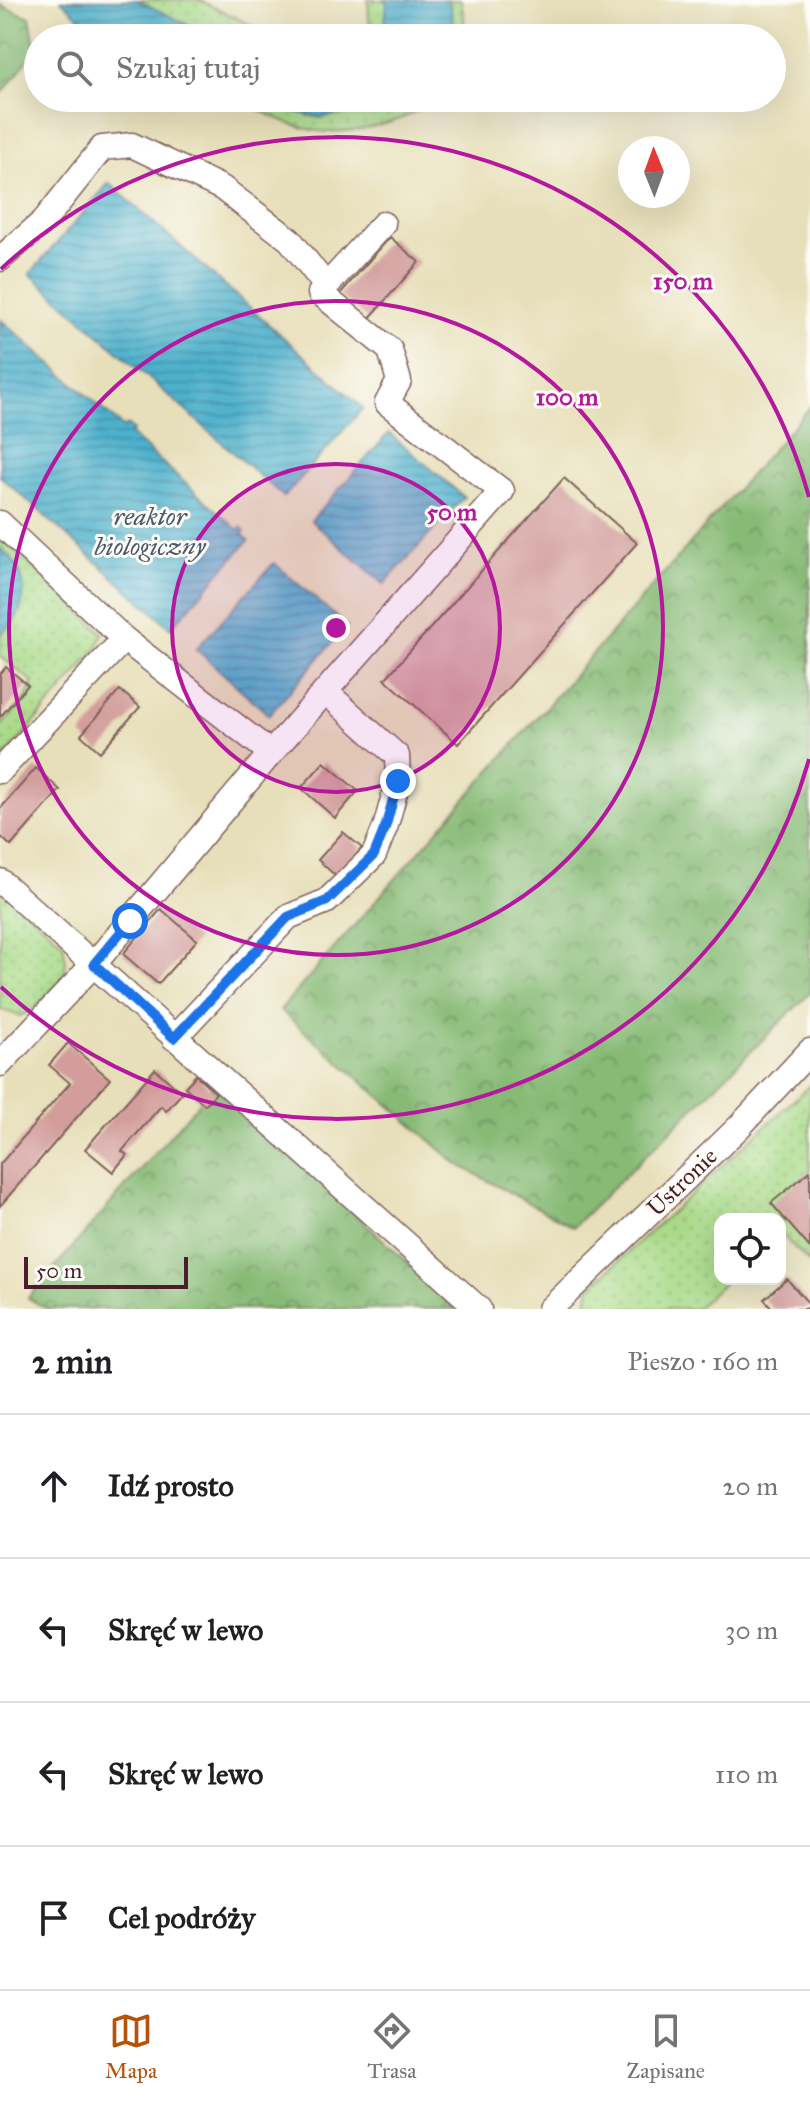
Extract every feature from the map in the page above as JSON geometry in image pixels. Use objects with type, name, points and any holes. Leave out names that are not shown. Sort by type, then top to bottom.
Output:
[{"type":"street","points":[[0,259],[44,221],[102,148],[132,145],[222,188],[290,240],[326,286]]},
{"type":"street","points":[[0,1064],[94,964],[271,753],[502,491],[387,403],[399,381],[390,350],[320,293],[383,224]]},
{"type":"street","points":[[0,523],[124,639],[271,753]]},
{"type":"street","points":[[0,771],[124,639]]},
{"type":"street","points":[[174,1038],[288,917],[327,901],[374,855],[398,781],[397,756],[327,693]]},
{"type":"street","points":[[0,881],[479,1309]]},
{"type":"street","name":"Ustronie","points":[[550,1309],[739,1127],[810,1051]]},
{"type":"green space","points":[[69,0],[199,0],[250,24],[92,24]]},
{"type":"green space","points":[[368,0],[461,0],[465,24],[369,24]]},
{"type":"green space","points":[[0,5],[30,17],[31,24],[24,24],[24,65],[0,96]]},
{"type":"green space","points":[[264,112],[415,112],[363,129],[331,132],[297,126]]},
{"type":"green space","points":[[810,407],[810,993],[573,1227],[457,1164],[280,1010]]},
{"type":"green space","points":[[0,536],[103,633],[96,651],[0,762],[0,727],[26,698],[33,682],[0,656],[6,553],[0,549]]},
{"type":"green space","points":[[0,888],[63,943],[66,962],[64,976],[33,1010],[20,1016],[0,1009]]},
{"type":"green space","points":[[217,1082],[456,1309],[47,1309],[28,1298]]},
{"type":"green space","points":[[810,1085],[810,1263],[786,1239],[786,1213],[714,1213],[714,1285],[721,1285],[696,1309],[586,1309],[590,1287]]},
{"type":"water","points":[[61,0],[137,0],[186,24],[86,24]]},
{"type":"water","points":[[385,0],[447,0],[453,24],[385,24]]},
{"type":"water","points":[[296,112],[352,112],[320,118]]},
{"type":"water","points":[[109,183],[363,408],[284,497],[30,274]]},
{"type":"water","points":[[0,319],[124,428],[127,425],[133,430],[130,433],[140,443],[238,530],[241,527],[245,531],[242,534],[249,540],[171,628],[0,476]]},
{"type":"water","points":[[389,433],[464,497],[384,584],[311,521]]},
{"type":"water","points":[[0,549],[18,568],[24,591],[18,615],[0,634]]},
{"type":"water","name":"reaktor biologiczny","points":[[274,563],[347,626],[269,715],[196,649]]},
{"type":"building","points":[[390,237],[419,262],[368,320],[339,295]]},
{"type":"building","points":[[564,478],[637,543],[458,744],[385,679]]},
{"type":"building","points":[[6,667],[28,685],[0,717],[0,674]]},
{"type":"building","points":[[120,690],[140,707],[100,752],[81,735]]},
{"type":"building","points":[[324,762],[358,791],[335,818],[301,788]]},
{"type":"building","points":[[36,768],[60,790],[11,846],[0,836],[0,809]]},
{"type":"building","points":[[343,832],[362,848],[337,877],[318,860]]},
{"type":"building","points":[[161,909],[197,940],[158,984],[123,954]]},
{"type":"building","points":[[68,1043],[110,1079],[0,1206],[0,1164],[70,1083],[49,1065]]},
{"type":"building","points":[[155,1069],[182,1093],[166,1111],[161,1106],[122,1151],[127,1155],[113,1172],[85,1149]]},
{"type":"building","points":[[196,1075],[216,1093],[205,1105],[185,1087]]},
{"type":"building","points":[[810,1171],[810,1248],[786,1220],[786,1213],[780,1213],[771,1203]]},
{"type":"building","points":[[786,1280],[810,1305],[806,1309],[773,1309],[764,1299],[780,1285],[786,1285]]},
{"type":"route","points":[[130,921],[94,964],[174,1038],[288,917],[327,901],[374,855],[398,781]]}]
